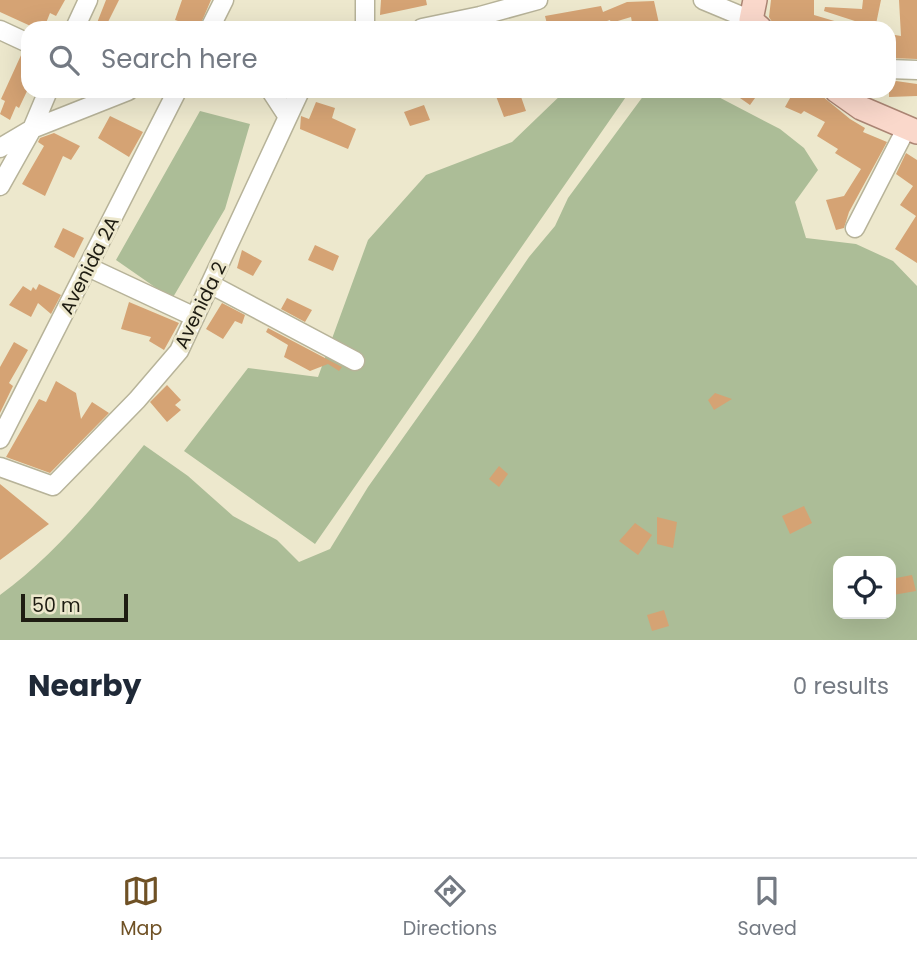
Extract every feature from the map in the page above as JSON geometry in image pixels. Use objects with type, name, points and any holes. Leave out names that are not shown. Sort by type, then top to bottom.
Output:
[{"type":"main road","points":[[863,99],[912,130]]},
{"type":"street","points":[[78,21],[88,0]]},
{"type":"street","points":[[214,21],[224,0]]},
{"type":"street","points":[[365,0],[365,21]]},
{"type":"street","points":[[442,21],[480,8],[538,0]]},
{"type":"street","points":[[703,0],[755,16]]},
{"type":"street","points":[[0,30],[21,40]]},
{"type":"street","points":[[896,69],[917,70]]},
{"type":"street","points":[[0,186],[32,130],[45,98]]},
{"type":"street","points":[[0,148],[32,130],[111,98]]},
{"type":"street","name":"Avenida 2A","points":[[0,439],[173,98]]},
{"type":"street","points":[[276,98],[288,117]]},
{"type":"street","name":"Avenida 2","points":[[0,467],[53,486],[137,400],[179,351],[297,98]]},
{"type":"street","points":[[855,228],[912,130]]},
{"type":"street","points":[[88,267],[195,317]]},
{"type":"street","points":[[211,284],[355,361]]},
{"type":"green space","points":[[558,98],[625,98],[315,544],[184,451],[248,368],[318,377],[368,240],[426,175],[512,142]]},
{"type":"green space","points":[[642,98],[720,98],[780,129],[804,148],[818,170],[795,202],[806,238],[856,244],[893,261],[917,286],[917,640],[0,640],[0,595],[59,543],[144,445],[188,476],[233,516],[277,540],[299,562],[330,549],[368,487],[529,257],[555,226],[568,198]]},
{"type":"green space","points":[[200,111],[250,124],[225,209],[172,299],[116,260]]},
{"type":"building","points":[[0,0],[65,0],[56,16],[50,13],[47,21],[21,22],[0,12]]},
{"type":"building","points":[[106,0],[119,0],[108,21],[98,21]]},
{"type":"building","points":[[182,0],[211,0],[202,21],[175,20]]},
{"type":"building","points":[[381,0],[426,0],[427,5],[380,15]]},
{"type":"building","points":[[771,0],[814,0],[814,15],[834,21],[771,21],[769,17]]},
{"type":"building","points":[[863,0],[881,0],[877,21],[855,21],[824,11],[825,7],[862,9]]},
{"type":"building","points":[[899,0],[917,0],[917,59],[896,58],[896,35],[901,36]]},
{"type":"building","points":[[654,1],[658,21],[632,21],[631,17],[618,21],[546,21],[545,16],[601,6],[603,12],[627,2]]},
{"type":"building","points":[[21,55],[21,98],[24,98],[19,108],[16,106],[10,120],[0,114],[5,101],[1,99]]},
{"type":"building","points":[[896,81],[917,84],[917,96],[896,97]]},
{"type":"building","points":[[497,98],[521,98],[526,111],[504,117]]},
{"type":"building","points":[[740,98],[755,98],[750,105]]},
{"type":"building","points":[[790,98],[824,98],[865,128],[863,132],[887,142],[849,212],[844,228],[836,230],[826,200],[844,196],[861,169],[835,153],[838,149],[817,136],[825,122],[804,111],[801,114],[785,107]]},
{"type":"building","points":[[316,102],[335,108],[332,118],[356,129],[348,149],[300,129],[301,116],[309,119]]},
{"type":"building","points":[[424,105],[430,120],[410,126],[404,112]]},
{"type":"building","points":[[110,116],[143,132],[129,157],[98,138]]},
{"type":"building","points":[[54,133],[80,146],[71,160],[63,156],[45,196],[22,184],[44,146],[38,142],[40,138]]},
{"type":"building","points":[[906,153],[917,160],[917,263],[895,249],[916,216],[900,205],[913,186],[896,174]]},
{"type":"building","points":[[63,228],[84,238],[74,258],[54,247]]},
{"type":"building","points":[[315,245],[339,256],[333,271],[308,260]]},
{"type":"building","points":[[242,250],[262,261],[253,276],[237,268]]},
{"type":"building","points":[[39,284],[61,295],[51,314],[38,303],[31,317],[9,305],[23,286],[31,291],[33,287],[36,290]]},
{"type":"building","points":[[287,298],[312,310],[305,322],[281,309]]},
{"type":"building","points":[[129,302],[179,323],[164,350],[149,341],[151,337],[121,329]]},
{"type":"building","points":[[222,303],[245,315],[242,324],[235,321],[223,339],[206,329]]},
{"type":"building","points":[[268,328],[342,367],[339,371],[328,364],[310,371],[284,357],[288,345],[266,332]]},
{"type":"building","points":[[14,342],[28,350],[9,383],[13,386],[0,413],[0,367]]},
{"type":"building","points":[[56,381],[76,393],[81,419],[92,402],[109,413],[50,473],[6,457],[39,399],[46,402]]},
{"type":"building","points":[[167,385],[181,400],[175,405],[181,410],[167,422],[150,402]]},
{"type":"building","points":[[715,393],[732,399],[714,410],[708,400]]},
{"type":"building","points":[[499,466],[508,474],[499,487],[489,479]]},
{"type":"building","points":[[0,484],[49,524],[0,560]]},
{"type":"building","points":[[804,506],[812,523],[790,534],[782,516]]},
{"type":"building","points":[[657,517],[677,522],[673,548],[657,544]]},
{"type":"building","points":[[635,523],[652,535],[638,555],[619,541]]},
{"type":"building","points":[[912,575],[916,591],[896,594],[896,578]]},
{"type":"building","points":[[664,610],[669,626],[652,631],[647,615]]}]
